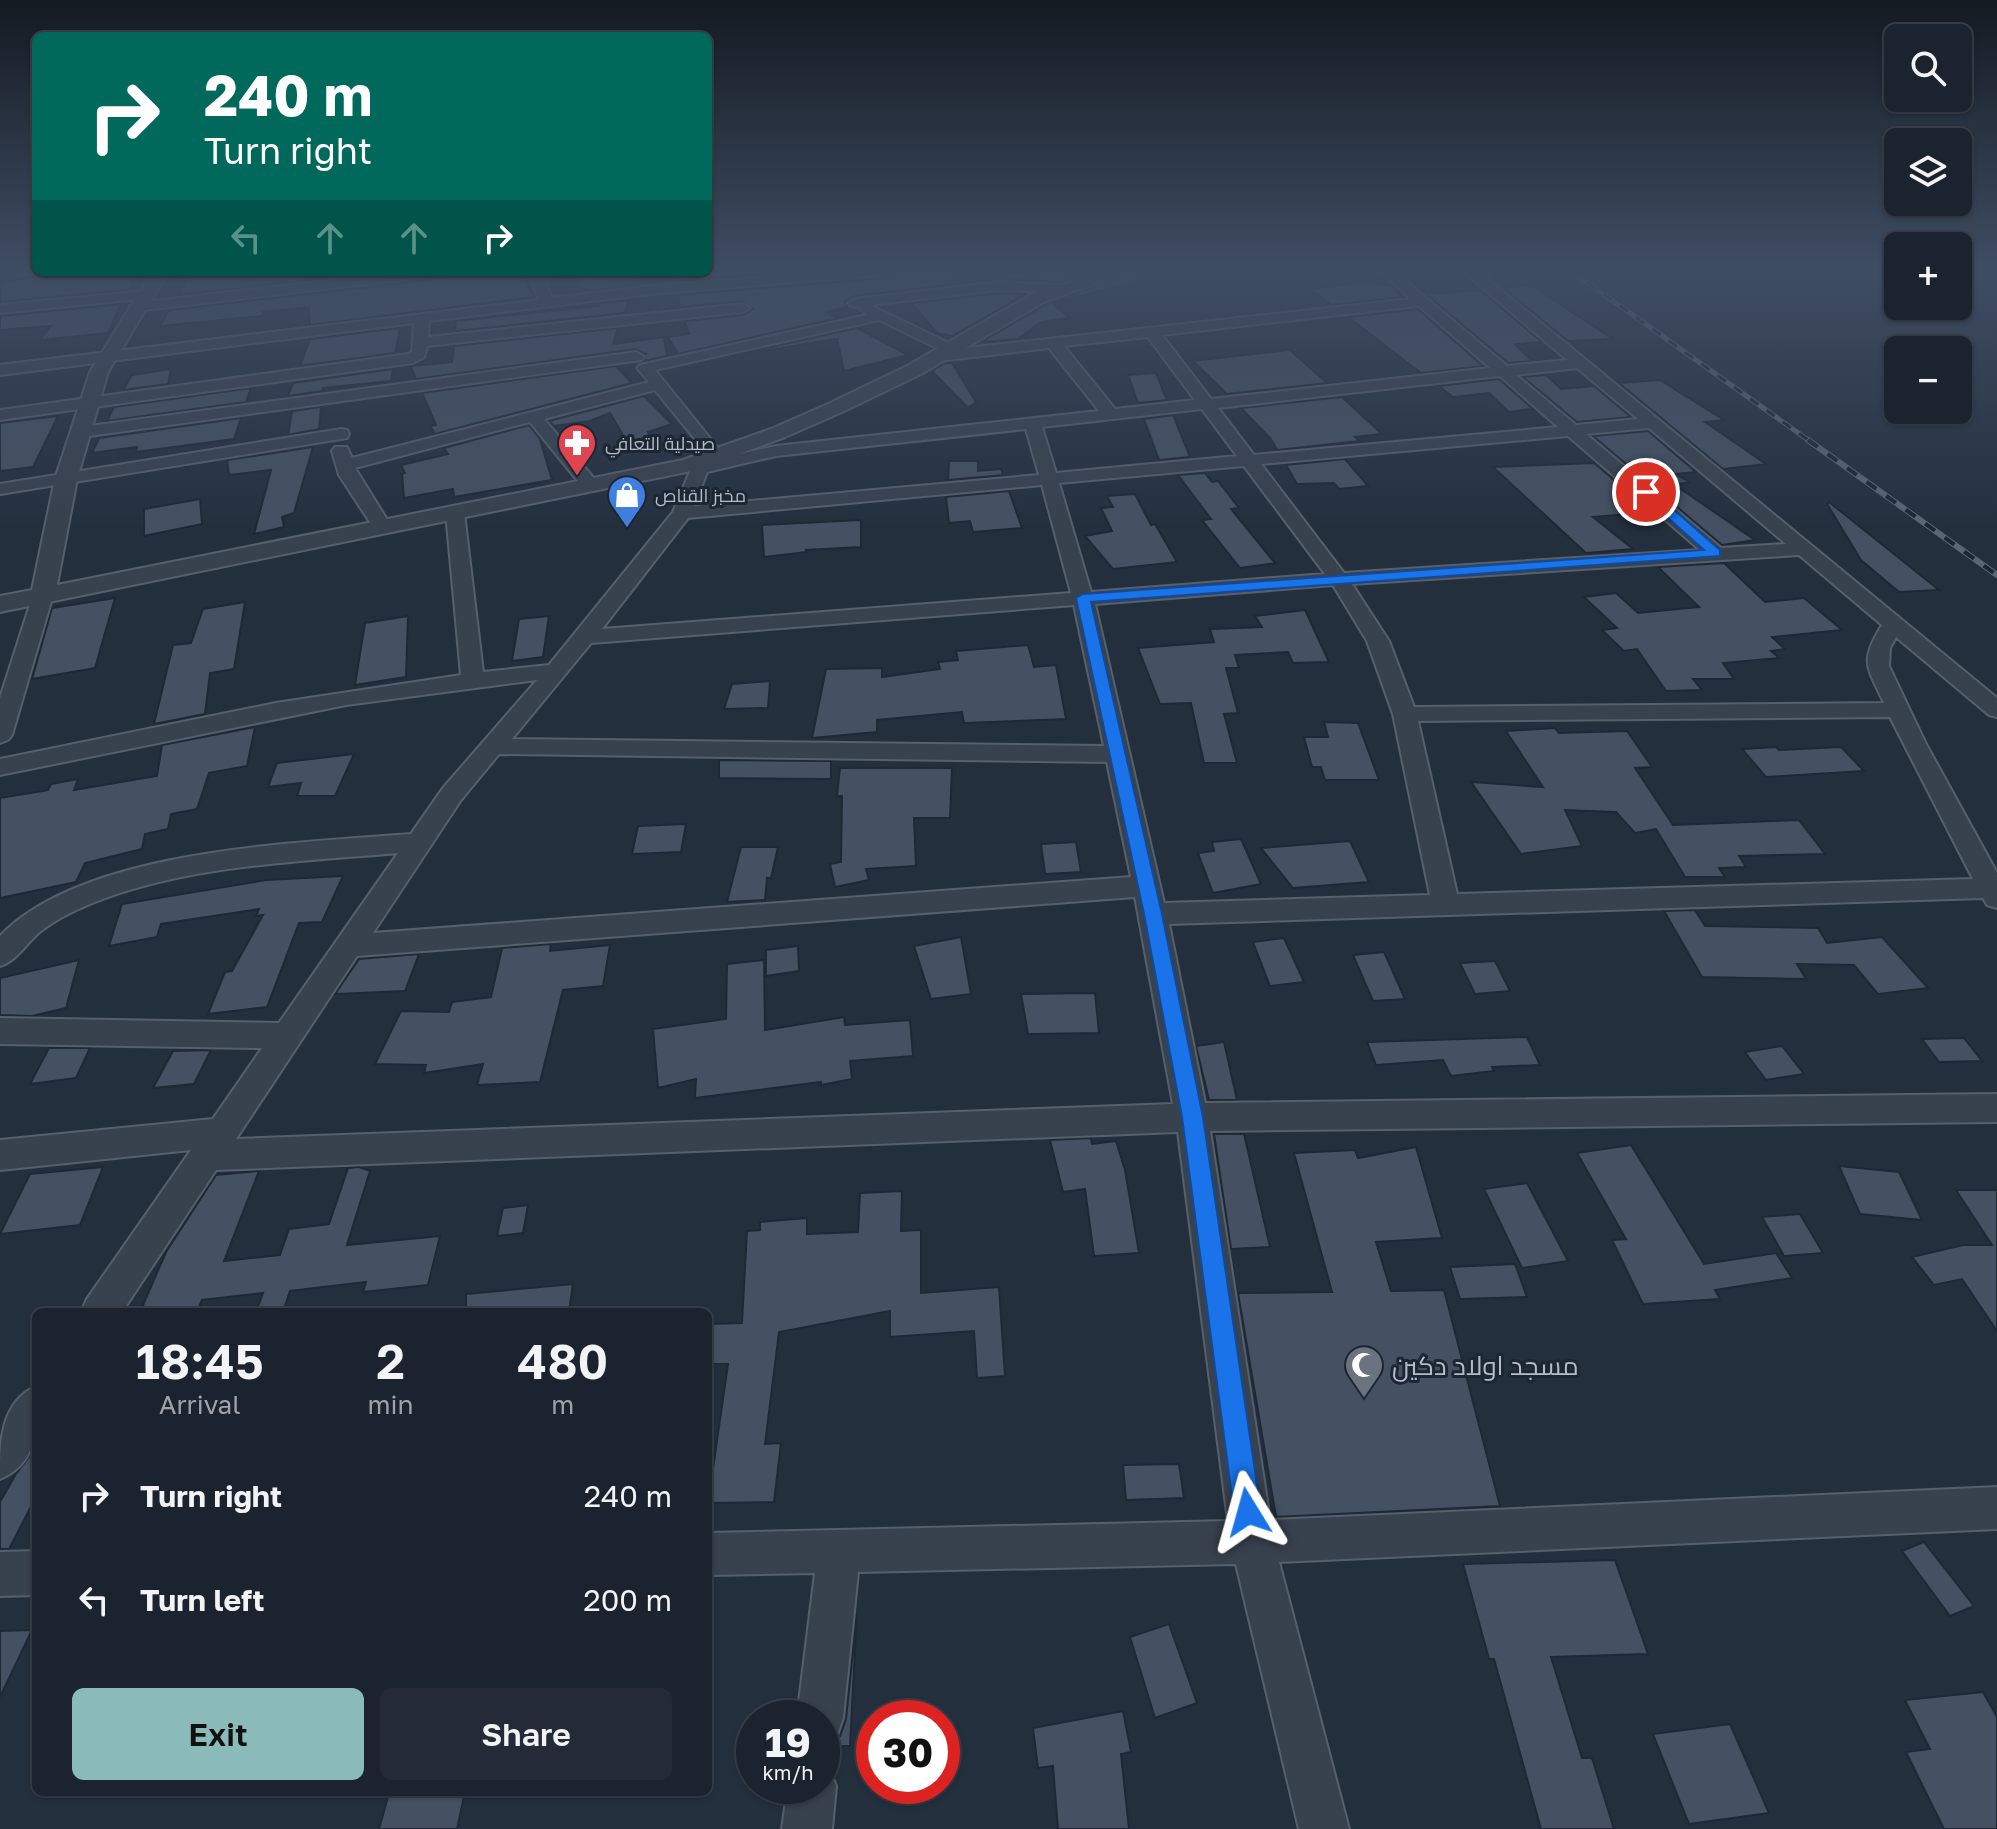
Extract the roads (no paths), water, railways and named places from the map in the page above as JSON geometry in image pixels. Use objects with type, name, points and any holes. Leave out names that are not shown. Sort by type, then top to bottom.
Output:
[{"type":"street","points":[[0,735],[43,595],[66,479],[106,356]]},
{"type":"street","points":[[0,370],[117,356]]},
{"type":"street","points":[[0,415],[417,356]]},
{"type":"street","points":[[82,432],[341,398],[571,356]]},
{"type":"street","points":[[645,356],[706,462]]},
{"type":"street","points":[[103,1308],[420,842],[491,746],[585,637],[682,513],[706,462],[835,408],[936,356]]},
{"type":"street","points":[[1064,356],[1112,416]]},
{"type":"street","points":[[1170,356],[1339,579],[1378,641],[1405,714],[1446,905]]},
{"type":"street","points":[[1484,356],[1576,430],[1715,553]]},
{"type":"street","points":[[1572,356],[1997,710]]},
{"type":"street","points":[[0,604],[706,462],[776,451],[1580,363]]},
{"type":"street","points":[[344,465],[660,384]]},
{"type":"street","points":[[341,398],[344,465],[382,526]]},
{"type":"street","points":[[534,417],[591,486]]},
{"type":"street","points":[[1033,423],[1083,598],[1150,900],[1192,1117],[1252,1542],[1324,1829]]},
{"type":"street","points":[[682,513],[1652,423]]},
{"type":"street","points":[[0,489],[341,434]]},
{"type":"street","points":[[455,513],[473,678]]},
{"type":"street","points":[[585,637],[1339,579],[1805,549]]},
{"type":"street","points":[[350,946],[1150,900],[1446,905],[1995,893],[1878,666],[1879,648],[1894,624]]},
{"type":"street","points":[[0,767],[312,703],[473,678],[556,671]]},
{"type":"street","points":[[1405,714],[1898,710]]},
{"type":"street","points":[[491,746],[1117,754]]},
{"type":"street","points":[[0,955],[37,919],[59,907],[142,879],[254,858],[420,842]]},
{"type":"street","points":[[0,1031],[288,1036]]},
{"type":"street","points":[[0,1155],[215,1144],[1192,1117],[1997,1108]]},
{"type":"street","points":[[712,1554],[1252,1542],[1997,1508]]},
{"type":"street","points":[[822,1700],[839,1550]]},
{"type":"street","points":[[0,1574],[32,1573]]},
{"type":"street","points":[[807,1829],[810,1804]]},
{"type":"railway","points":[[1691,356],[1811,442]]},
{"type":"railway","points":[[1808,440],[1997,575]]},
{"type":"place","name":"صيدلية التعافي","points":[[577,477]]},
{"type":"place","name":"مخبز القناص","points":[[627,529]]},
{"type":"place","name":"مسجد اولاد دكين","points":[[1364,1399]]}]
